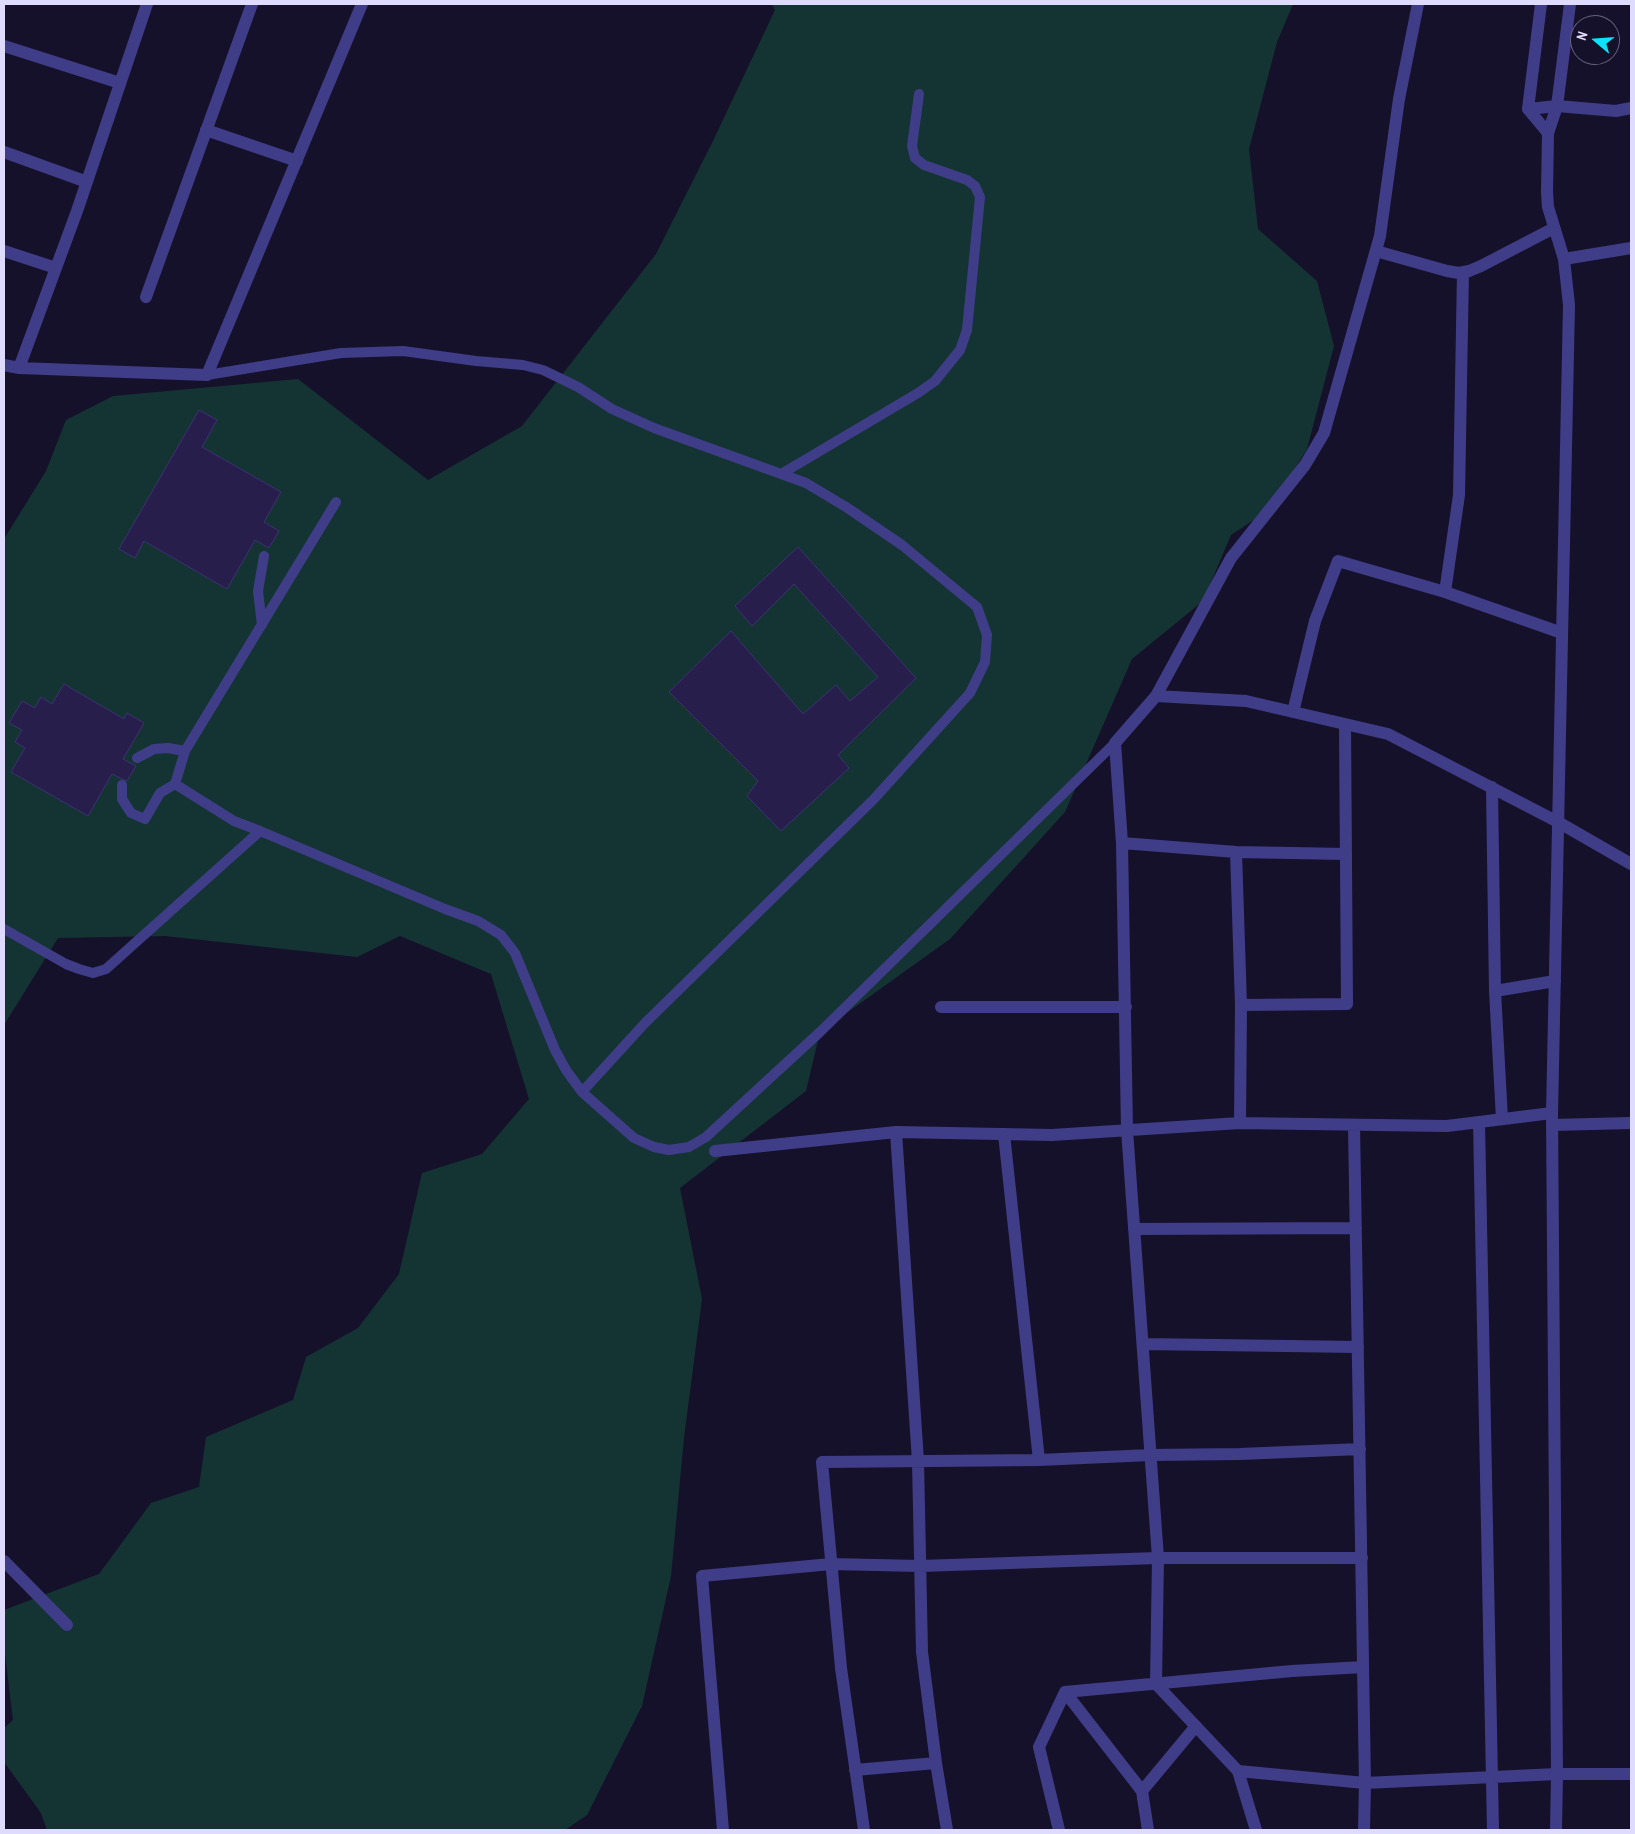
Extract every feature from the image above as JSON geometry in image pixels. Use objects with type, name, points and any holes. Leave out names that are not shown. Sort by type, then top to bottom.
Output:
[{"type":"street","points":[[19,368],[87,182],[147,4]]},
{"type":"street","points":[[146,297],[252,4]]},
{"type":"street","points":[[4,365],[19,368],[207,375],[362,4]]},
{"type":"street","points":[[1256,1830],[1238,1771],[1156,1684],[1158,1558],[1127,1130],[1122,843],[1115,742],[1156,696],[1232,558],[1305,465],[1324,433],[1380,236],[1399,99],[1418,4]]},
{"type":"street","points":[[1541,4],[1528,109],[1548,133]]},
{"type":"street","points":[[1556,1830],[1552,1119],[1569,305],[1564,259],[1548,208],[1547,192],[1548,133],[1558,106],[1570,4]]},
{"type":"street","points":[[4,46],[120,83]]},
{"type":"street","points":[[1528,109],[1558,106],[1616,111],[1631,108]]},
{"type":"street","points":[[206,130],[296,160]]},
{"type":"street","points":[[4,152],[87,182]]},
{"type":"street","points":[[1376,250],[1447,271],[1463,272],[1481,266],[1554,228]]},
{"type":"street","points":[[1564,259],[1631,248]]},
{"type":"street","points":[[4,251],[56,268]]},
{"type":"street","points":[[1445,592],[1459,495],[1463,272]]},
{"type":"street","points":[[1293,712],[1315,621],[1338,561],[1445,592],[1562,633]]},
{"type":"street","points":[[1156,696],[1246,701],[1388,734],[1558,822],[1631,864]]},
{"type":"street","points":[[1241,1005],[1347,1004],[1345,724]]},
{"type":"street","points":[[1492,787],[1495,991],[1502,1120]]},
{"type":"street","points":[[1122,843],[1236,852],[1346,854]]},
{"type":"street","points":[[1236,852],[1241,1005],[1240,1123]]},
{"type":"street","points":[[1495,991],[1555,982]]},
{"type":"street","points":[[941,1008],[1126,1007]]},
{"type":"street","points":[[715,1151],[896,1132],[1052,1135],[1240,1123],[1447,1126],[1502,1120],[1552,1119],[1631,1123]]},
{"type":"street","points":[[1479,1122],[1493,1830]]},
{"type":"street","points":[[1354,1125],[1362,1558],[1364,1830]]},
{"type":"street","points":[[896,1132],[918,1461],[922,1652],[936,1763],[947,1830]]},
{"type":"street","points":[[1004,1134],[1039,1460]]},
{"type":"street","points":[[1134,1229],[1356,1228]]},
{"type":"street","points":[[1142,1344],[1358,1347]]},
{"type":"street","points":[[864,1830],[841,1668],[822,1462],[1039,1460],[1360,1449]]},
{"type":"street","points":[[724,1830],[702,1576],[832,1564],[920,1566],[1158,1558],[1362,1558]]},
{"type":"street","points":[[4,1561],[67,1625]]},
{"type":"street","points":[[1065,1692],[1292,1670],[1363,1667]]},
{"type":"street","points":[[1065,1692],[1142,1791],[1148,1830]]},
{"type":"street","points":[[1059,1830],[1039,1747],[1065,1692]]},
{"type":"street","points":[[1142,1791],[1196,1726]]},
{"type":"street","points":[[855,1770],[936,1763]]},
{"type":"street","points":[[1238,1771],[1365,1783],[1557,1774],[1631,1774]]},
{"type":"lane","points":[[781,474],[918,393],[935,380],[960,350],[967,330],[980,197],[975,186],[967,180],[924,165],[914,158],[912,146],[919,94]]},
{"type":"lane","points":[[207,375],[341,353],[394,351],[523,365],[543,370],[578,387],[612,409],[654,428],[806,483],[846,506],[902,545],[977,607],[987,635],[985,662],[970,693],[874,800],[645,1023],[582,1092]]},
{"type":"lane","points":[[122,785],[122,798],[131,813],[145,819],[160,793],[175,784],[185,751],[336,502]]},
{"type":"lane","points":[[262,625],[258,591],[264,556]]},
{"type":"lane","points":[[175,784],[234,821],[478,921],[501,935],[515,953],[555,1050],[566,1070],[582,1092],[634,1138],[654,1147],[669,1150],[689,1148],[706,1137],[827,1025],[1115,742]]},
{"type":"lane","points":[[137,758],[154,749],[168,748],[185,751]]},
{"type":"lane","points":[[4,929],[79,970],[93,973],[106,969],[260,831]]},
{"type":"green space","points":[[772,4],[1293,4],[1277,42],[1249,149],[1258,229],[1317,281],[1334,346],[1307,449],[1269,510],[1231,535],[1203,601],[1132,659],[1065,812],[950,939],[820,1032],[806,1091],[680,1188],[702,1299],[684,1438],[671,1576],[642,1706],[587,1815],[565,1830],[47,1830],[41,1813],[4,1762],[4,1728],[13,1720],[4,1646],[4,1610],[99,1574],[151,1503],[199,1487],[206,1437],[293,1400],[306,1357],[358,1328],[399,1274],[422,1173],[482,1154],[529,1099],[491,974],[400,936],[357,957],[165,936],[58,938],[4,1025],[4,539],[46,471],[66,420],[113,396],[298,379],[428,480],[522,426],[656,254],[712,143],[775,10]]},
{"type":"building","points":[[199,410],[217,420],[202,447],[281,492],[264,522],[279,531],[269,548],[255,540],[227,589],[144,541],[135,558],[119,549]]},
{"type":"building","points":[[798,547],[916,678],[838,755],[849,768],[781,831],[747,796],[758,781],[669,692],[731,631],[803,714],[836,685],[850,701],[878,677],[794,584],[752,626],[735,606]]},
{"type":"building","points":[[64,684],[124,719],[127,713],[144,723],[123,759],[136,766],[127,781],[112,774],[88,816],[11,772],[25,748],[15,742],[22,730],[9,723],[22,701],[35,708],[41,697],[52,704]]}]
